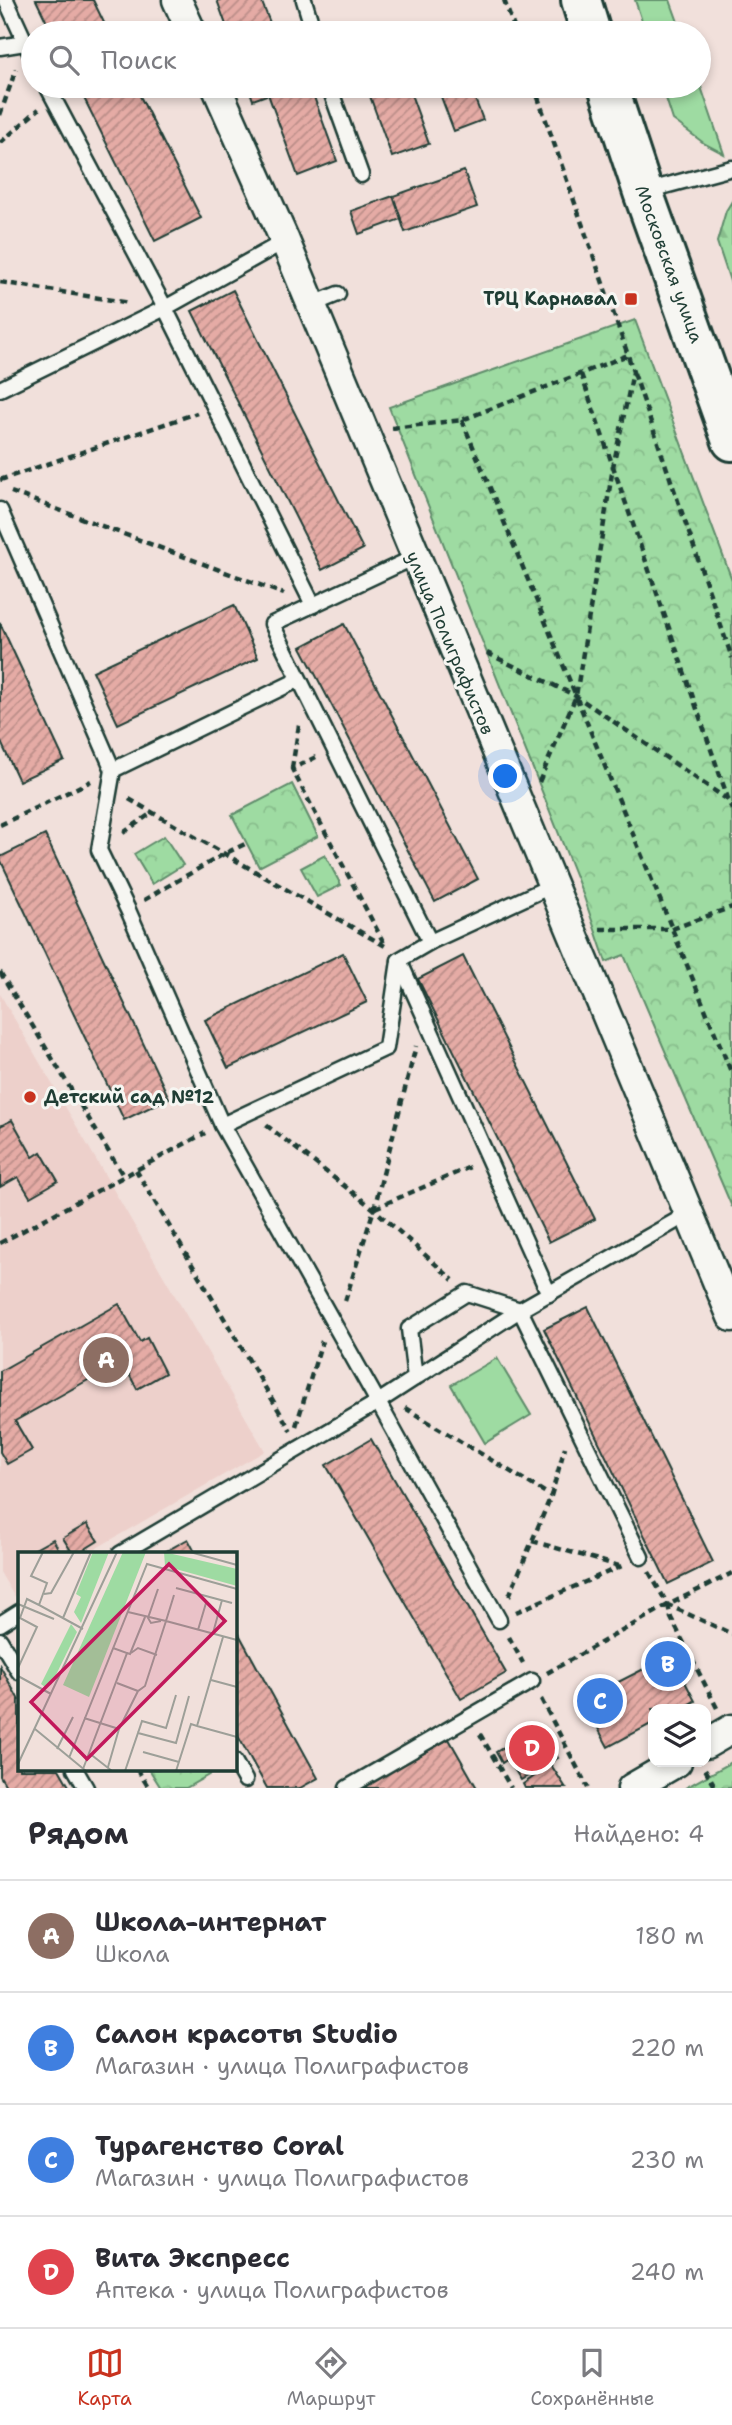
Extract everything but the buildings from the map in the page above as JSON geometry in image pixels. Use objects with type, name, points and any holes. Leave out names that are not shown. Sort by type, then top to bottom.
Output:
[{"type":"main road","points":[[581,0],[588,21]]},
{"type":"main road","name":"Московская улица","points":[[612,98],[732,441]]},
{"type":"street","points":[[177,0],[187,21]]},
{"type":"street","name":"улица Полиграфистов","points":[[221,98],[285,241],[732,1317]]},
{"type":"street","points":[[632,1788],[668,1767]]},
{"type":"lane","points":[[6,0],[21,34]]},
{"type":"lane","points":[[304,0],[310,21]]},
{"type":"lane","points":[[0,47],[21,44]]},
{"type":"lane","points":[[54,98],[164,308],[313,605]]},
{"type":"lane","points":[[333,98],[361,175]]},
{"type":"lane","points":[[643,192],[732,168]]},
{"type":"lane","points":[[0,389],[164,308],[285,241]]},
{"type":"lane","points":[[311,305],[338,294]]},
{"type":"lane","points":[[0,510],[113,770],[99,850],[222,1125],[333,1323],[382,1400],[499,1620]]},
{"type":"lane","points":[[415,557],[272,624],[430,942]]},
{"type":"lane","points":[[113,770],[301,686]]},
{"type":"lane","points":[[399,960],[430,942],[551,886]]},
{"type":"lane","points":[[399,960],[550,1294]]},
{"type":"lane","points":[[222,1125],[386,1048],[399,960]]},
{"type":"lane","points":[[122,1552],[382,1400],[520,1310],[688,1214]]},
{"type":"lane","points":[[415,1378],[410,1329],[467,1293],[520,1310],[641,1557]]},
{"type":"lane","points":[[0,1624],[18,1613]]},
{"type":"lane","points":[[0,1640],[18,1670]]},
{"type":"lane","points":[[346,1788],[532,1681]]},
{"type":"lane","points":[[236,1764],[245,1780]]},
{"type":"lane","points":[[76,1770],[86,1788]]},
{"type":"path","points":[[505,0],[512,21]]},
{"type":"path","points":[[0,115],[21,55]]},
{"type":"path","points":[[0,143],[43,98]]},
{"type":"path","points":[[538,98],[732,657]]},
{"type":"path","points":[[0,282],[164,308]]},
{"type":"path","points":[[363,431],[462,420],[628,355]]},
{"type":"path","points":[[523,818],[576,696],[613,467],[633,372]]},
{"type":"path","points":[[581,374],[732,810]]},
{"type":"path","points":[[0,480],[214,407]]},
{"type":"path","points":[[462,420],[732,1074]]},
{"type":"path","points":[[0,488],[313,605]]},
{"type":"path","points":[[487,653],[576,696],[730,801]]},
{"type":"path","points":[[301,686],[292,769],[386,947]]},
{"type":"path","points":[[292,769],[332,749]]},
{"type":"path","points":[[0,825],[113,770]]},
{"type":"path","points":[[110,788],[386,947],[399,960]]},
{"type":"path","points":[[99,850],[153,812]]},
{"type":"path","points":[[128,910],[247,843]]},
{"type":"path","points":[[569,929],[672,929],[732,907]]},
{"type":"path","points":[[0,972],[124,1177]]},
{"type":"path","points":[[136,1170],[293,1435],[374,1209],[424,1015]]},
{"type":"path","points":[[250,1112],[374,1209],[467,1293]]},
{"type":"path","points":[[0,1243],[222,1125]]},
{"type":"path","points":[[374,1209],[489,1159]]},
{"type":"path","points":[[382,1400],[551,1496]]},
{"type":"path","points":[[499,1620],[551,1496],[573,1419]]},
{"type":"path","points":[[532,1541],[620,1567]]},
{"type":"path","points":[[499,1620],[641,1557],[668,1605],[671,1618],[722,1735]]},
{"type":"path","points":[[532,1681],[668,1605],[732,1573]]},
{"type":"path","points":[[668,1605],[732,1634]]},
{"type":"path","points":[[499,1620],[588,1788]]},
{"type":"path","points":[[474,1724],[511,1788]]},
{"type":"path","points":[[704,1767],[716,1788]]},
{"type":"path","points":[[137,1770],[149,1788]]},
{"type":"shaded area","points":[[0,994],[265,1451],[90,1552],[18,1552],[18,1594],[14,1596],[0,1572]]},
{"type":"green space","points":[[635,0],[670,0],[678,21],[642,21]]},
{"type":"green space","points":[[666,98],[705,98],[724,154],[705,144],[673,120]]},
{"type":"green space","points":[[732,201],[732,287],[717,242],[726,211]]},
{"type":"green space","points":[[635,320],[732,580],[732,1207],[624,955],[606,962],[584,897],[389,407]]},
{"type":"green space","points":[[292,784],[318,836],[259,867],[232,815]]},
{"type":"green space","points":[[164,836],[183,865],[152,884],[134,854]]},
{"type":"green space","points":[[325,855],[341,885],[317,897],[301,868]]},
{"type":"green space","points":[[497,1358],[531,1415],[485,1443],[451,1385]]},
{"type":"green space","points":[[732,1762],[732,1788],[685,1788]]},
{"type":"green space","points":[[150,1770],[217,1770],[186,1788],[161,1788]]},
{"type":"place","name":"ТРЦ Карнавал","points":[[631,299]]},
{"type":"place","name":"Детский сад №12","points":[[30,1097]]},
{"type":"place","name":"Школа-интернат","points":[[106,1360]]},
{"type":"place","name":"Салон красоты Studio","points":[[668,1664]]},
{"type":"place","name":"Турагенство Coral","points":[[600,1701]]},
{"type":"place","name":"Вита Экспресс","points":[[532,1748]]}]
